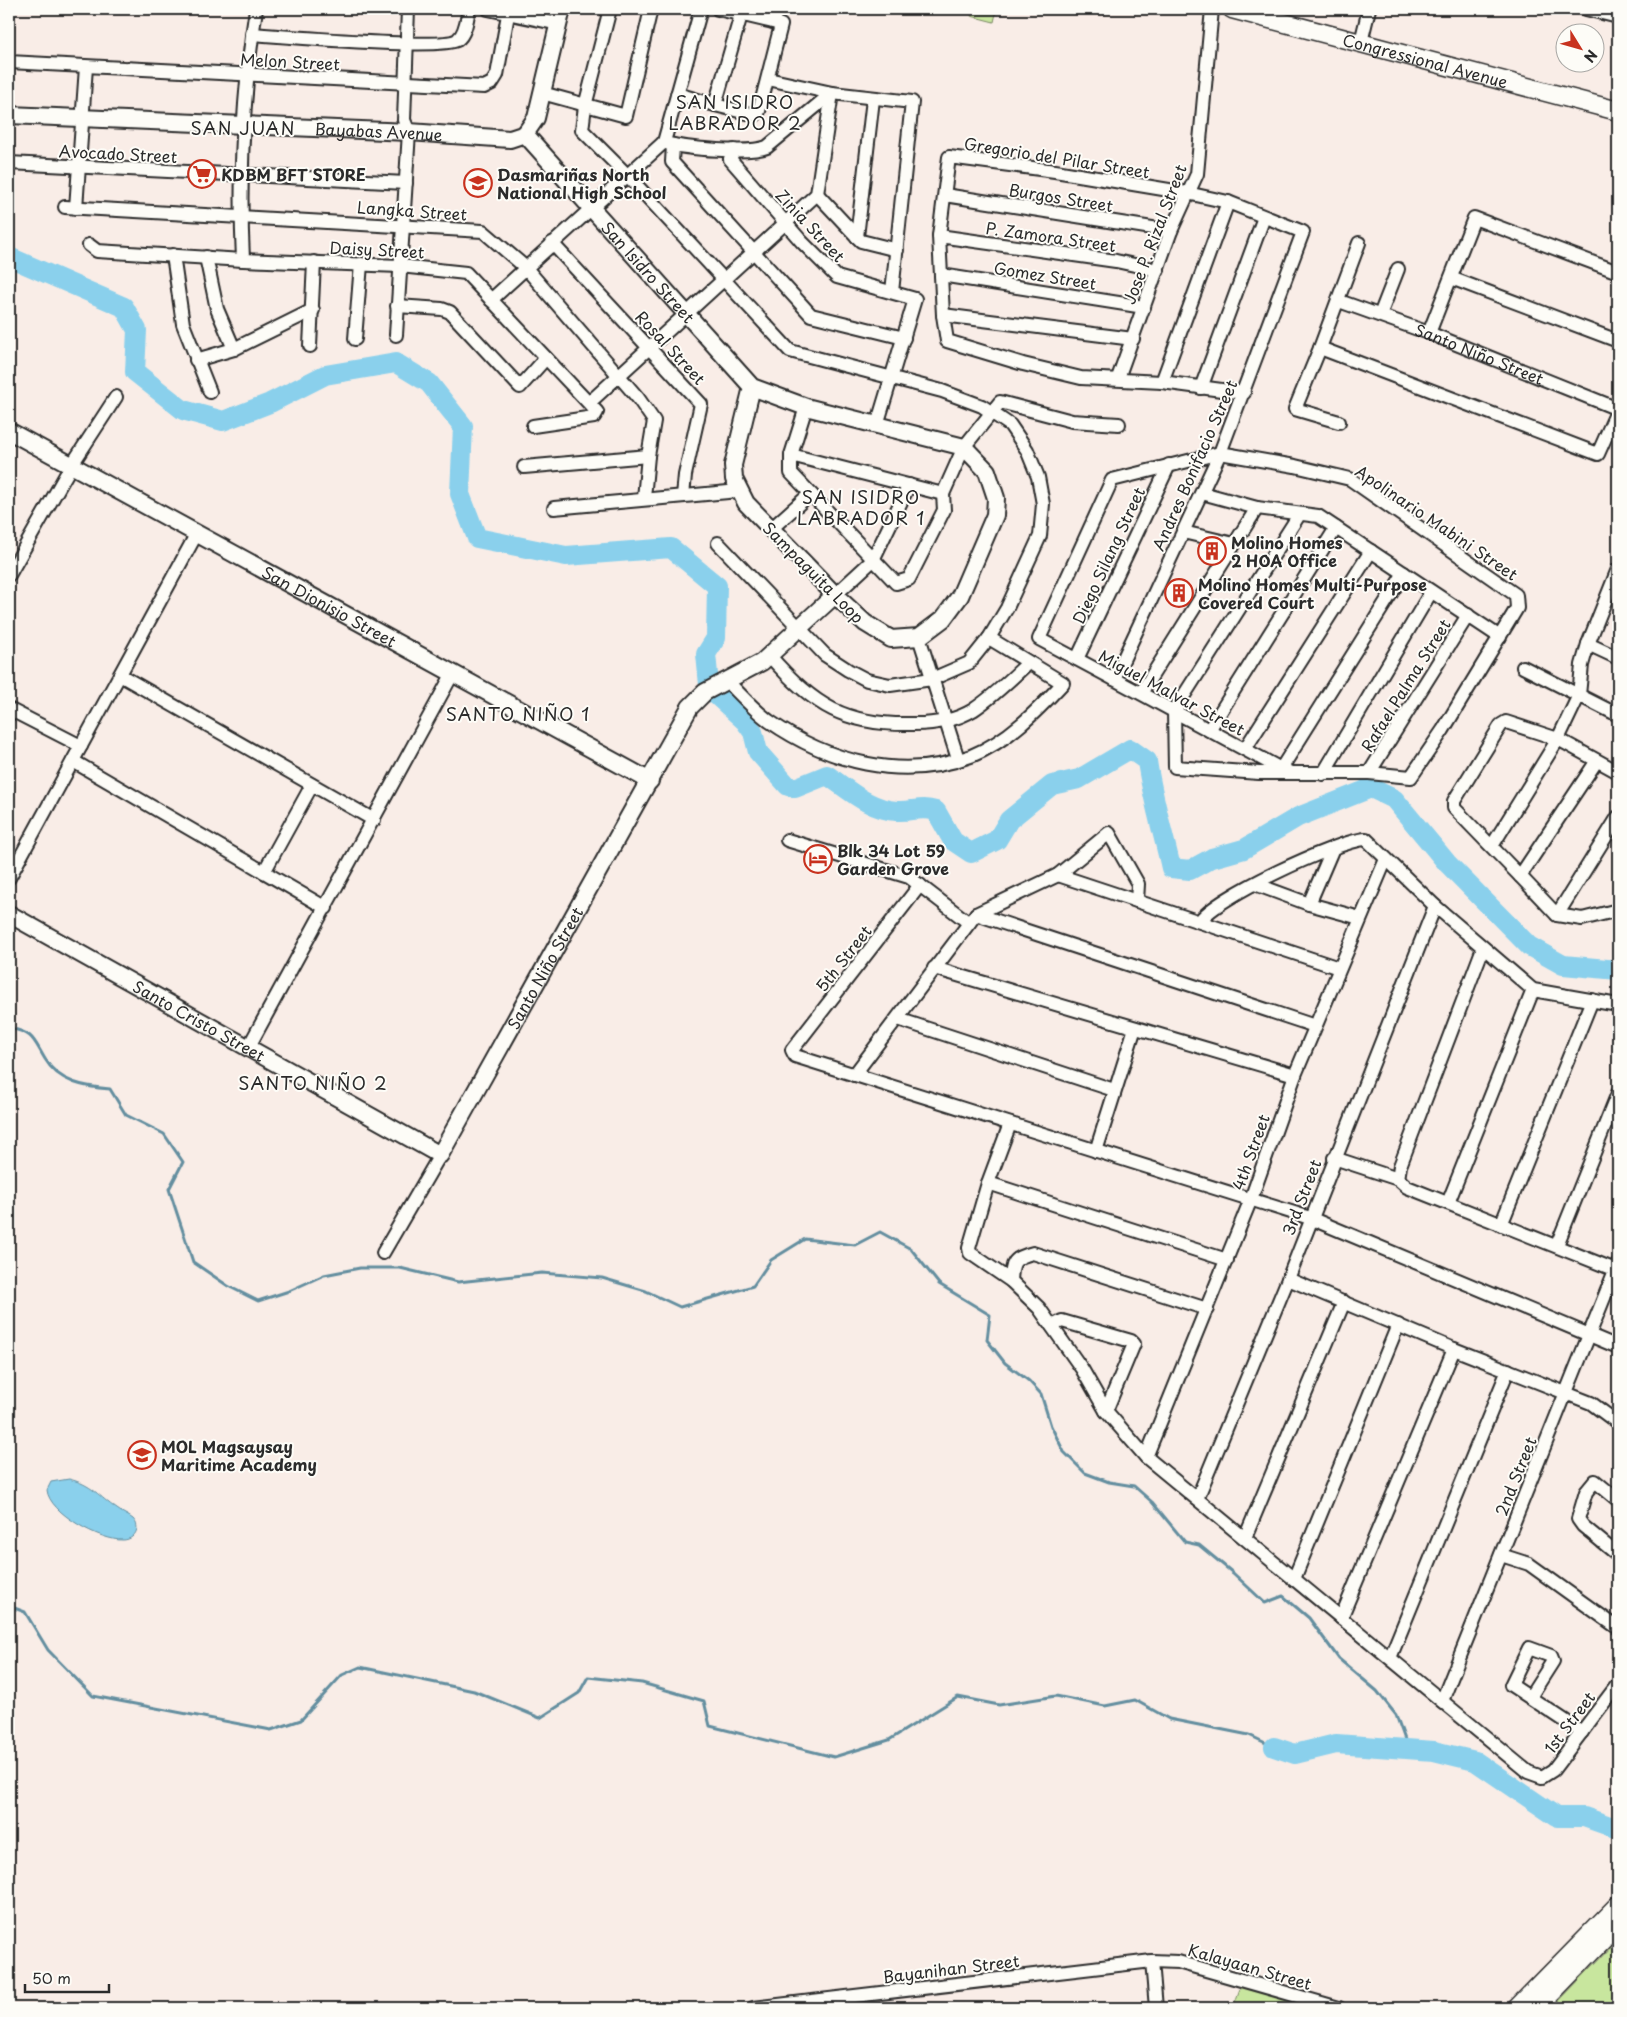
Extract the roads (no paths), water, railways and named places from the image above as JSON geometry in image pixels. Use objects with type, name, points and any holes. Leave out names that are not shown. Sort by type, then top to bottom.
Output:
[{"type":"main road","name":"Congressional Avenue","points":[[1232,9],[1618,111]]},
{"type":"main road","points":[[1518,2008],[1618,1905]]},
{"type":"main road","points":[[1537,2008],[1618,1924]]},
{"type":"street","points":[[243,260],[241,176],[243,125],[247,75],[256,9]]},
{"type":"street","points":[[396,335],[409,132],[404,120],[408,9]]},
{"type":"street","points":[[252,34],[406,43],[452,42],[460,38],[469,9]]},
{"type":"street","points":[[488,9],[560,16],[536,118],[532,128],[525,134]]},
{"type":"street","points":[[610,9],[585,106],[582,130],[627,175],[790,351],[942,391],[982,406],[1010,426],[1027,450],[1038,477],[1043,504],[1040,536],[1007,608],[989,638],[969,663],[932,680],[890,684],[867,680],[825,655],[718,543]]},
{"type":"street","points":[[542,92],[585,106],[626,116],[651,9]]},
{"type":"street","points":[[701,9],[677,94],[668,144],[672,162],[811,315],[904,338],[877,425]]},
{"type":"street","points":[[677,94],[755,115],[758,111],[781,25],[718,9]]},
{"type":"street","points":[[773,22],[776,9]]},
{"type":"street","name":"Jose P. Rizal Street","points":[[1118,378],[1134,339],[1171,231],[1197,174],[1212,9]]},
{"type":"street","points":[[1361,42],[1369,9]]},
{"type":"street","points":[[1586,9],[1618,17]]},
{"type":"street","name":"Melon Street","points":[[9,62],[484,87],[492,83],[497,75],[509,11]]},
{"type":"street","points":[[715,105],[741,15]]},
{"type":"street","points":[[79,167],[86,67]]},
{"type":"street","points":[[768,79],[873,99],[912,102],[892,292]]},
{"type":"street","points":[[491,300],[627,175],[668,144],[734,150],[760,150],[767,147],[832,92]]},
{"type":"street","points":[[533,426],[594,417],[597,412],[590,402],[818,194],[832,92]]},
{"type":"street","points":[[857,237],[873,99]]},
{"type":"street","name":"Bayabas Avenue","points":[[9,115],[409,132],[510,139],[525,134]]},
{"type":"street","name":"San Isidro Street","points":[[525,134],[752,387]]},
{"type":"street","name":"Zinia Street","points":[[734,150],[730,159],[786,224],[837,277],[916,299],[904,338]]},
{"type":"street","name":"Gregorio del Pilar Street","points":[[945,195],[949,157],[1187,193],[1228,202],[1303,232]]},
{"type":"street","name":"Avocado Street","points":[[9,163],[406,183]]},
{"type":"street","name":"Langka Street","points":[[79,167],[71,207],[483,231],[525,267],[619,376],[654,421],[644,498]]},
{"type":"street","points":[[818,194],[861,241],[896,250]]},
{"type":"street","points":[[945,195],[939,236],[946,338],[950,342],[1023,364],[1080,378],[1118,378],[1162,382],[1244,393]]},
{"type":"street","name":"Burgos Street","points":[[945,195],[1171,231]]},
{"type":"street","points":[[1162,382],[1228,202]]},
{"type":"street","points":[[1201,388],[1264,217]]},
{"type":"street","points":[[1429,333],[1474,218],[1618,272]]},
{"type":"street","name":"Andres Bonifacio Street","points":[[1114,679],[1220,453],[1303,232]]},
{"type":"street","name":"P. Zamora Street","points":[[939,236],[1116,261],[1158,270]]},
{"type":"street","name":"Rosal Street","points":[[552,243],[701,404],[682,496]]},
{"type":"street","points":[[1339,422],[1295,409],[1359,243]]},
{"type":"street","name":"Daisy Street","points":[[89,245],[97,251],[243,260],[400,266],[466,273],[590,402]]},
{"type":"street","points":[[173,255],[183,324],[210,392]]},
{"type":"street","points":[[206,257],[218,309],[234,349]]},
{"type":"street","points":[[310,346],[314,262]]},
{"type":"street","points":[[355,339],[361,264]]},
{"type":"street","points":[[1380,315],[1398,269]]},
{"type":"street","name":"Gomez Street","points":[[941,275],[1144,307]]},
{"type":"street","points":[[1451,278],[1618,341]]},
{"type":"street","name":"Santo Niño Street","points":[[1338,301],[1429,333],[1618,408]]},
{"type":"street","points":[[398,306],[442,309],[450,312],[520,387],[546,358]]},
{"type":"street","points":[[196,360],[234,349],[313,310]]},
{"type":"street","points":[[944,315],[1134,339]]},
{"type":"street","points":[[1320,348],[1598,454],[1618,408]]},
{"type":"street","points":[[752,387],[806,408],[964,447],[987,471],[996,498],[995,515],[960,596],[943,619],[919,637],[958,759]]},
{"type":"street","name":"Sampaguita Loop","points":[[752,387],[733,465],[734,479],[746,503],[835,595],[878,632],[891,639],[919,637]]},
{"type":"street","points":[[9,575],[71,466],[116,397]]},
{"type":"street","points":[[806,408],[791,455],[791,472],[896,583],[909,580],[944,510],[942,494],[964,447],[997,404],[1003,402],[1072,421],[1119,424]]},
{"type":"street","name":"San Dionisio Street","points":[[9,431],[650,781]]},
{"type":"street","name":"Apolinario Mabini Street","points":[[1040,639],[1112,480],[1220,453],[1295,466],[1350,479],[1372,493],[1516,595],[1517,608],[1500,638]]},
{"type":"street","points":[[791,455],[942,494]]},
{"type":"street","points":[[524,467],[648,456]]},
{"type":"street","name":"Diego Silang Street","points":[[1077,659],[1169,465]]},
{"type":"street","points":[[909,485],[873,560],[762,662],[725,682],[769,720],[833,754],[876,767],[903,769],[928,767],[971,756],[1008,734],[1036,713],[1063,682],[1028,663],[989,638]]},
{"type":"street","points":[[554,508],[644,498],[739,491]]},
{"type":"street","points":[[1202,493],[1257,508],[1318,516],[1500,638],[1411,777],[1369,773],[1323,774],[1285,771],[1259,773],[1175,767],[1174,711],[1299,515]]},
{"type":"street","points":[[771,529],[810,494]]},
{"type":"street","points":[[1141,694],[1257,508]]},
{"type":"street","points":[[1209,730],[1336,528]]},
{"type":"street","points":[[1183,532],[1234,544]]},
{"type":"street","points":[[9,878],[197,533]]},
{"type":"street","points":[[1244,749],[1371,551]]},
{"type":"street","points":[[1492,846],[1558,739],[1579,695],[1582,665],[1588,644],[1618,569]]},
{"type":"street","points":[[1285,771],[1404,572]]},
{"type":"street","points":[[1323,774],[1431,592]]},
{"type":"street","name":"Rafael Palma Street","points":[[1369,773],[1468,615]]},
{"type":"street","name":"Miguel Malvar Street","points":[[1040,639],[1285,771]]},
{"type":"street","points":[[1588,644],[1618,658]]},
{"type":"street","points":[[770,655],[790,680],[827,708],[854,719],[884,725],[945,722],[971,711],[1001,689],[1028,663]]},
{"type":"street","points":[[1523,667],[1618,715]]},
{"type":"street","points":[[248,1048],[453,673]]},
{"type":"street","points":[[120,675],[374,820]]},
{"type":"street","name":"Santo Niño Street","points":[[440,1156],[690,707],[705,692],[725,682]]},
{"type":"street","points":[[9,709],[81,746]]},
{"type":"street","points":[[1618,772],[1596,762],[1558,739],[1511,722],[1506,722],[1501,725],[1454,801],[1454,808],[1557,915],[1582,919],[1618,910]]},
{"type":"street","points":[[73,762],[326,908]]},
{"type":"street","points":[[1520,876],[1596,762]]},
{"type":"street","points":[[264,872],[312,785]]},
{"type":"street","points":[[1557,915],[1618,817]]},
{"type":"street","points":[[1137,901],[1138,884],[1109,833],[1058,875],[972,919],[854,1075],[1310,1218],[1618,1347]]},
{"type":"street","points":[[786,840],[909,876],[972,919],[1315,1026]]},
{"type":"street","points":[[1200,921],[1205,912],[1255,884],[1333,848],[1366,840],[1435,906],[1533,990],[1618,1005]]},
{"type":"street","points":[[1309,904],[1333,848]]},
{"type":"street","name":"4th Street","points":[[1146,1457],[1251,1199],[1295,1075],[1386,859]]},
{"type":"street","points":[[1058,875],[1339,968]]},
{"type":"street","points":[[1255,884],[1309,904],[1360,918]]},
{"type":"street","name":"5th Street","points":[[854,1075],[800,1059],[795,1056],[792,1050],[920,885]]},
{"type":"street","name":"3rd Street","points":[[1197,1499],[1288,1279],[1310,1218],[1435,906]]},
{"type":"street","name":"Santo Cristo Street","points":[[9,914],[440,1156]]},
{"type":"street","points":[[1398,1179],[1400,1166],[1484,948]]},
{"type":"street","points":[[934,968],[1295,1075]]},
{"type":"street","points":[[1448,1203],[1533,990]]},
{"type":"street","points":[[1501,1225],[1592,1000]]},
{"type":"street","points":[[898,1019],[1114,1090]]},
{"type":"street","points":[[1096,1151],[1135,1028]]},
{"type":"street","points":[[1558,1245],[1618,1093]]},
{"type":"street","points":[[1010,1124],[988,1184],[969,1248],[970,1252],[1010,1281],[1039,1308],[1082,1369],[1106,1411],[1146,1457],[1442,1701]]},
{"type":"street","points":[[382,1253],[440,1156]]},
{"type":"street","points":[[1334,1158],[1398,1179],[1407,1186],[1501,1225],[1617,1268]]},
{"type":"street","points":[[988,1184],[1227,1260]]},
{"type":"street","points":[[1010,1281],[1012,1265],[1019,1257],[1032,1254],[1206,1309]]},
{"type":"street","name":"2nd Street","points":[[1442,1701],[1617,1268]]},
{"type":"street","points":[[1288,1279],[1454,1349],[1591,1402],[1618,1423]]},
{"type":"street","points":[[1245,1538],[1344,1302]]},
{"type":"street","points":[[1052,1326],[1062,1321],[1131,1341],[1134,1344],[1106,1411]]},
{"type":"street","points":[[1294,1579],[1398,1326]]},
{"type":"street","points":[[1341,1618],[1454,1349]]},
{"type":"street","points":[[1390,1658],[1508,1370]]},
{"type":"street","points":[[1618,1500],[1595,1481],[1586,1492],[1578,1519],[1583,1526],[1618,1555]]},
{"type":"street","points":[[1501,1555],[1529,1564],[1618,1628]]},
{"type":"street","name":"1st Street","points":[[1442,1701],[1528,1772],[1542,1777],[1553,1770],[1618,1684]]},
{"type":"street","points":[[1530,1696],[1582,1732]]},
{"type":"street","points":[[1152,1961],[1156,2008]]},
{"type":"street","name":"Kalayaan Street","points":[[1152,1961],[1178,1962],[1305,2003],[1338,2008]]},
{"type":"street","name":"Bayanihan Street","points":[[753,2008],[1152,1961]]},
{"type":"water","points":[[69,1479],[84,1484],[133,1519],[137,1526],[136,1533],[127,1539],[114,1539],[90,1531],[66,1516],[50,1499],[47,1490],[51,1482]]},
{"type":"waterway","points":[[9,257],[124,307],[137,330],[135,372],[183,410],[223,421],[270,403],[325,375],[396,363],[429,383],[463,426],[460,494],[477,538],[566,556],[671,548],[717,586],[716,638],[706,654],[709,685],[714,693],[745,721],[753,732],[758,752],[788,786],[795,788],[827,775],[860,798],[887,810],[925,809],[936,811],[953,841],[971,853],[997,840],[1009,820],[1052,785],[1079,779],[1130,749],[1147,761],[1171,868],[1190,870],[1212,858],[1244,849],[1298,817],[1371,788],[1394,799],[1447,863],[1529,946],[1563,965],[1618,970]]},
{"type":"waterway","points":[[9,1028],[23,1032],[32,1038],[51,1067],[65,1079],[82,1085],[110,1089],[126,1115],[164,1134],[183,1162],[169,1189],[193,1262],[228,1286],[258,1301],[289,1291],[324,1275],[360,1268],[400,1268],[458,1282],[542,1273],[602,1278],[646,1291],[680,1307],[753,1286],[771,1260],[805,1239],[855,1245],[880,1232],[911,1249],[939,1284],[990,1315],[987,1340],[1005,1363],[1029,1381],[1041,1394],[1051,1426],[1064,1452],[1085,1473],[1109,1482],[1134,1486],[1152,1502],[1185,1542],[1199,1545],[1265,1603],[1283,1596],[1309,1618],[1339,1659],[1377,1691],[1396,1715],[1408,1748]]},
{"type":"waterway","points":[[9,1606],[25,1612],[48,1650],[93,1696],[271,1730],[301,1720],[342,1675],[360,1667],[474,1691],[540,1718],[579,1693],[588,1677],[642,1683],[704,1701],[710,1726],[834,1757],[889,1740],[958,1697],[999,1705],[1056,1696],[1105,1706],[1135,1700],[1169,1719],[1249,1735],[1274,1747]]},
{"type":"waterway","points":[[1274,1747],[1295,1754],[1336,1744],[1434,1751],[1475,1761],[1557,1817],[1584,1817],[1618,1829]]},
{"type":"place","name":"KDBM BFT STORE","points":[[202,174]]},
{"type":"place","name":"Dasmariñas North National High School","points":[[478,183]]},
{"type":"place","name":"Molino Homes 2 HOA Office","points":[[1212,551]]},
{"type":"place","name":"Molino Homes Multi-Purpose Covered Court","points":[[1179,593]]},
{"type":"place","name":"Blk 34 Lot 59 Garden Grove","points":[[818,859]]},
{"type":"place","name":"MOL Magsaysay Maritime Academy","points":[[142,1455]]},
{"type":"district","name":"SAN ISIDRO LABRADOR 2","points":[[735,111]]},
{"type":"district","name":"SAN JUAN","points":[[243,127]]},
{"type":"district","name":"SAN ISIDRO LABRADOR 1","points":[[861,506]]},
{"type":"district","name":"SANTO NIÑO 1","points":[[518,713]]},
{"type":"district","name":"SANTO NIÑO 2","points":[[313,1082]]}]
